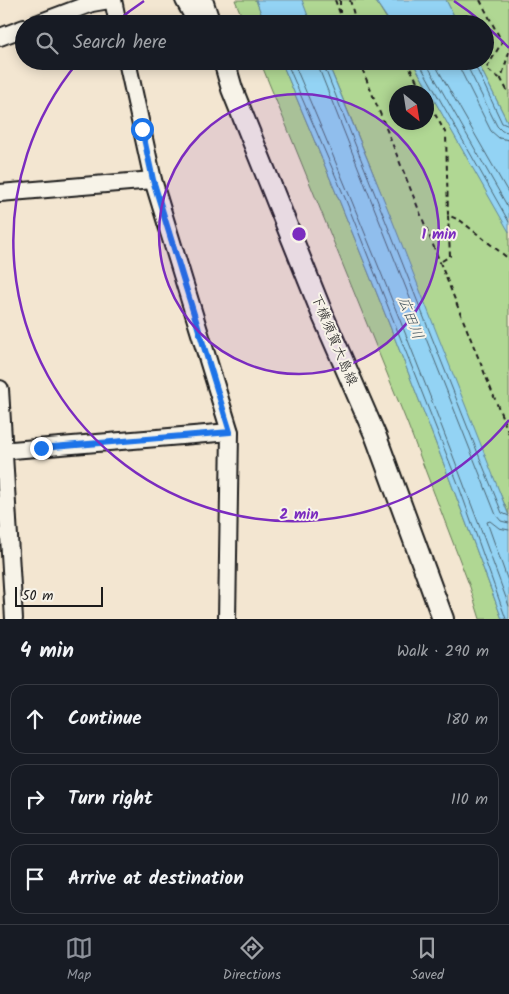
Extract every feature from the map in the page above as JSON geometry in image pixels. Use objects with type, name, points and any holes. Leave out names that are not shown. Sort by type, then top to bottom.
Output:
[{"type":"main road","points":[[202,0],[207,15]]},
{"type":"main road","name":"下横須賀大島線","points":[[227,70],[232,89],[324,318],[376,437],[443,619]]},
{"type":"street","points":[[58,15],[92,1],[109,0]]},
{"type":"street","points":[[113,0],[116,15]]},
{"type":"street","points":[[184,0],[192,15]]},
{"type":"street","points":[[0,37],[15,31]]},
{"type":"street","points":[[129,70],[153,180],[230,432],[227,619]]},
{"type":"street","points":[[222,70],[232,89]]},
{"type":"street","points":[[0,192],[153,180]]},
{"type":"street","points":[[0,389],[2,451],[14,619]]},
{"type":"street","points":[[2,451],[230,432]]},
{"type":"path","points":[[335,0],[340,15]]},
{"type":"path","points":[[340,0],[340,15]]},
{"type":"path","points":[[350,0],[354,15]]},
{"type":"path","points":[[480,0],[488,15]]},
{"type":"path","points":[[494,27],[502,42],[494,56]]},
{"type":"path","points":[[501,79],[509,52]]},
{"type":"path","points":[[363,70],[509,434]]},
{"type":"path","points":[[411,70],[419,85]]},
{"type":"path","points":[[488,70],[501,79],[509,94]]},
{"type":"path","points":[[434,112],[446,134],[450,256],[441,261]]},
{"type":"path","points":[[448,215],[461,221],[509,259]]},
{"type":"green space","points":[[235,0],[256,0],[262,15],[241,15]]},
{"type":"green space","points":[[301,0],[375,0],[384,15],[307,15]]},
{"type":"green space","points":[[446,0],[509,0],[509,125],[482,70],[494,70],[494,15],[454,15]]},
{"type":"green space","points":[[264,70],[285,70],[395,338],[502,619],[480,619],[470,587],[408,425]]},
{"type":"green space","points":[[331,70],[417,70],[426,85],[389,85],[389,130],[434,130],[434,100],[509,231],[509,515]]},
{"type":"water","points":[[256,0],[302,0],[308,15],[262,15]]},
{"type":"water","points":[[375,0],[446,0],[454,15],[385,15]]},
{"type":"water","name":"広田川","points":[[285,70],[331,70],[391,217],[509,516],[509,619],[502,619],[449,478],[339,199]]},
{"type":"water","points":[[417,70],[482,70],[509,125],[509,232],[434,100],[434,85],[426,85]]},
{"type":"route","points":[[41,448],[230,432],[153,180],[142,129]]}]
